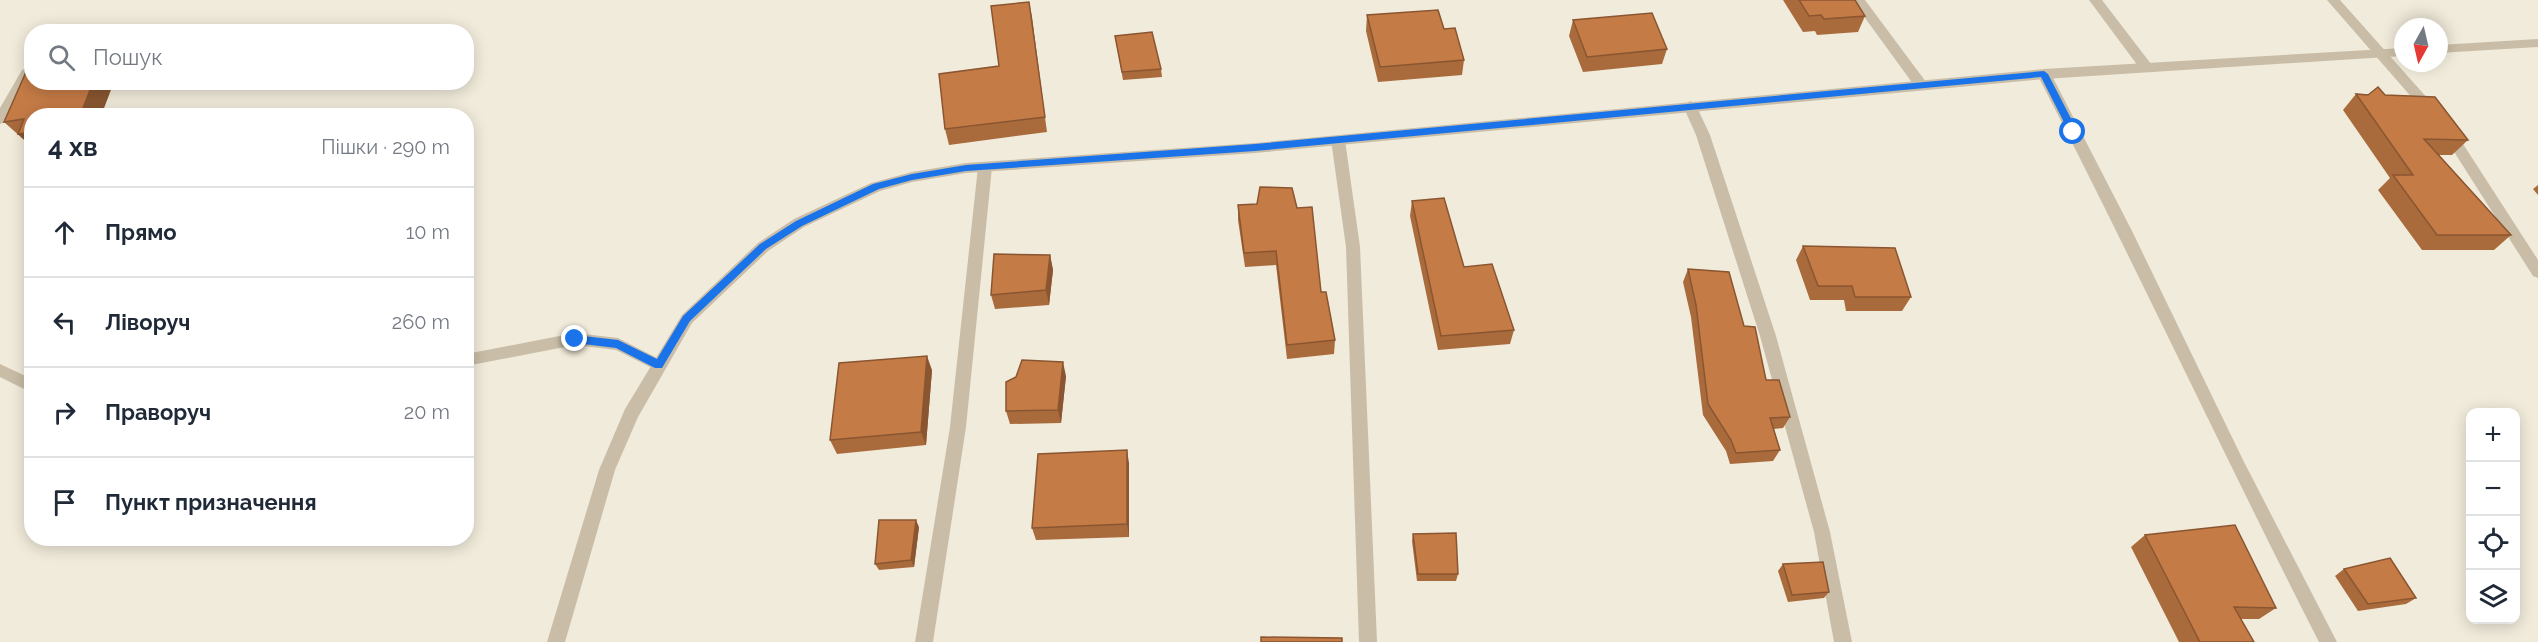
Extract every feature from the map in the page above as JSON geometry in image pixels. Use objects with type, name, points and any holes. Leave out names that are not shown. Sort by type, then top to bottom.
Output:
[{"type":"street","points":[[1858,0],[1921,85]]},
{"type":"street","points":[[2095,0],[2146,67]]},
{"type":"street","points":[[2333,0],[2453,138],[2538,272]]},
{"type":"street","points":[[2448,49],[2538,44]]},
{"type":"street","points":[[556,642],[607,470],[630,414],[687,319],[716,289],[763,247],[799,223],[876,187],[912,177],[985,167],[1338,140],[2044,74],[2394,52]]},
{"type":"street","points":[[2044,74],[2124,229],[2238,467],[2328,642]]},
{"type":"street","points":[[0,119],[24,78]]},
{"type":"street","points":[[1690,106],[1702,135],[1768,336],[1822,532],[1844,642]]},
{"type":"street","points":[[1338,140],[1353,247],[1368,642]]},
{"type":"street","points":[[924,642],[958,427],[985,167]]},
{"type":"street","points":[[474,358],[575,339],[618,344],[658,365]]},
{"type":"street","points":[[0,370],[24,383]]},
{"type":"building","points":[[1799,0],[1855,0],[1865,16],[1824,19],[1821,15],[1809,16]]},
{"type":"building","points":[[1029,2],[1045,117],[945,129],[939,74],[999,66],[991,6]]},
{"type":"building","points":[[1438,10],[1444,29],[1455,28],[1464,60],[1380,67],[1367,15]]},
{"type":"building","points":[[1652,13],[1667,49],[1587,57],[1573,20]]},
{"type":"building","points":[[1152,32],[1161,69],[1122,72],[1115,36]]},
{"type":"building","points":[[24,77],[24,90],[90,90],[83,108],[24,108],[24,119],[4,122]]},
{"type":"building","points":[[2378,87],[2385,95],[2435,97],[2468,140],[2424,139],[2511,235],[2437,235],[2393,175],[2413,175],[2356,94],[2368,95]]},
{"type":"building","points":[[24,119],[24,133],[18,134]]},
{"type":"building","points":[[1260,187],[1292,188],[1297,208],[1312,207],[1321,292],[1326,292],[1335,340],[1287,345],[1276,251],[1244,253],[1238,205],[1257,204]]},
{"type":"building","points":[[1444,198],[1464,267],[1492,264],[1514,330],[1441,336],[1412,201]]},
{"type":"building","points":[[1803,246],[1895,248],[1911,297],[1855,297],[1852,286],[1818,286]]},
{"type":"building","points":[[994,254],[1050,255],[1046,290],[991,295]]},
{"type":"building","points":[[1688,269],[1729,272],[1744,326],[1755,327],[1766,380],[1779,380],[1790,417],[1770,418],[1780,450],[1736,453],[1731,440],[1708,404],[1696,305]]},
{"type":"building","points":[[927,356],[921,432],[830,440],[839,363]]},
{"type":"building","points":[[1022,360],[1063,362],[1058,410],[1006,411],[1006,382],[1016,377]]},
{"type":"building","points":[[1127,450],[1127,524],[1032,528],[1038,454]]},
{"type":"building","points":[[879,520],[916,520],[911,560],[875,564]]},
{"type":"building","points":[[2235,525],[2276,608],[2234,607],[2254,642],[2200,642],[2145,535]]},
{"type":"building","points":[[1456,533],[1458,574],[1418,574],[1413,534]]},
{"type":"building","points":[[2390,558],[2416,598],[2368,604],[2344,569]]},
{"type":"building","points":[[1823,562],[1829,592],[1792,595],[1783,564]]},
{"type":"building","points":[[1261,637],[1342,638],[1342,642],[1261,642]]},
{"type":"route","points":[[575,339],[618,344],[658,365],[687,319],[763,247],[799,223],[876,187],[912,177],[966,168],[1255,148],[2044,74],[2073,132]]}]
